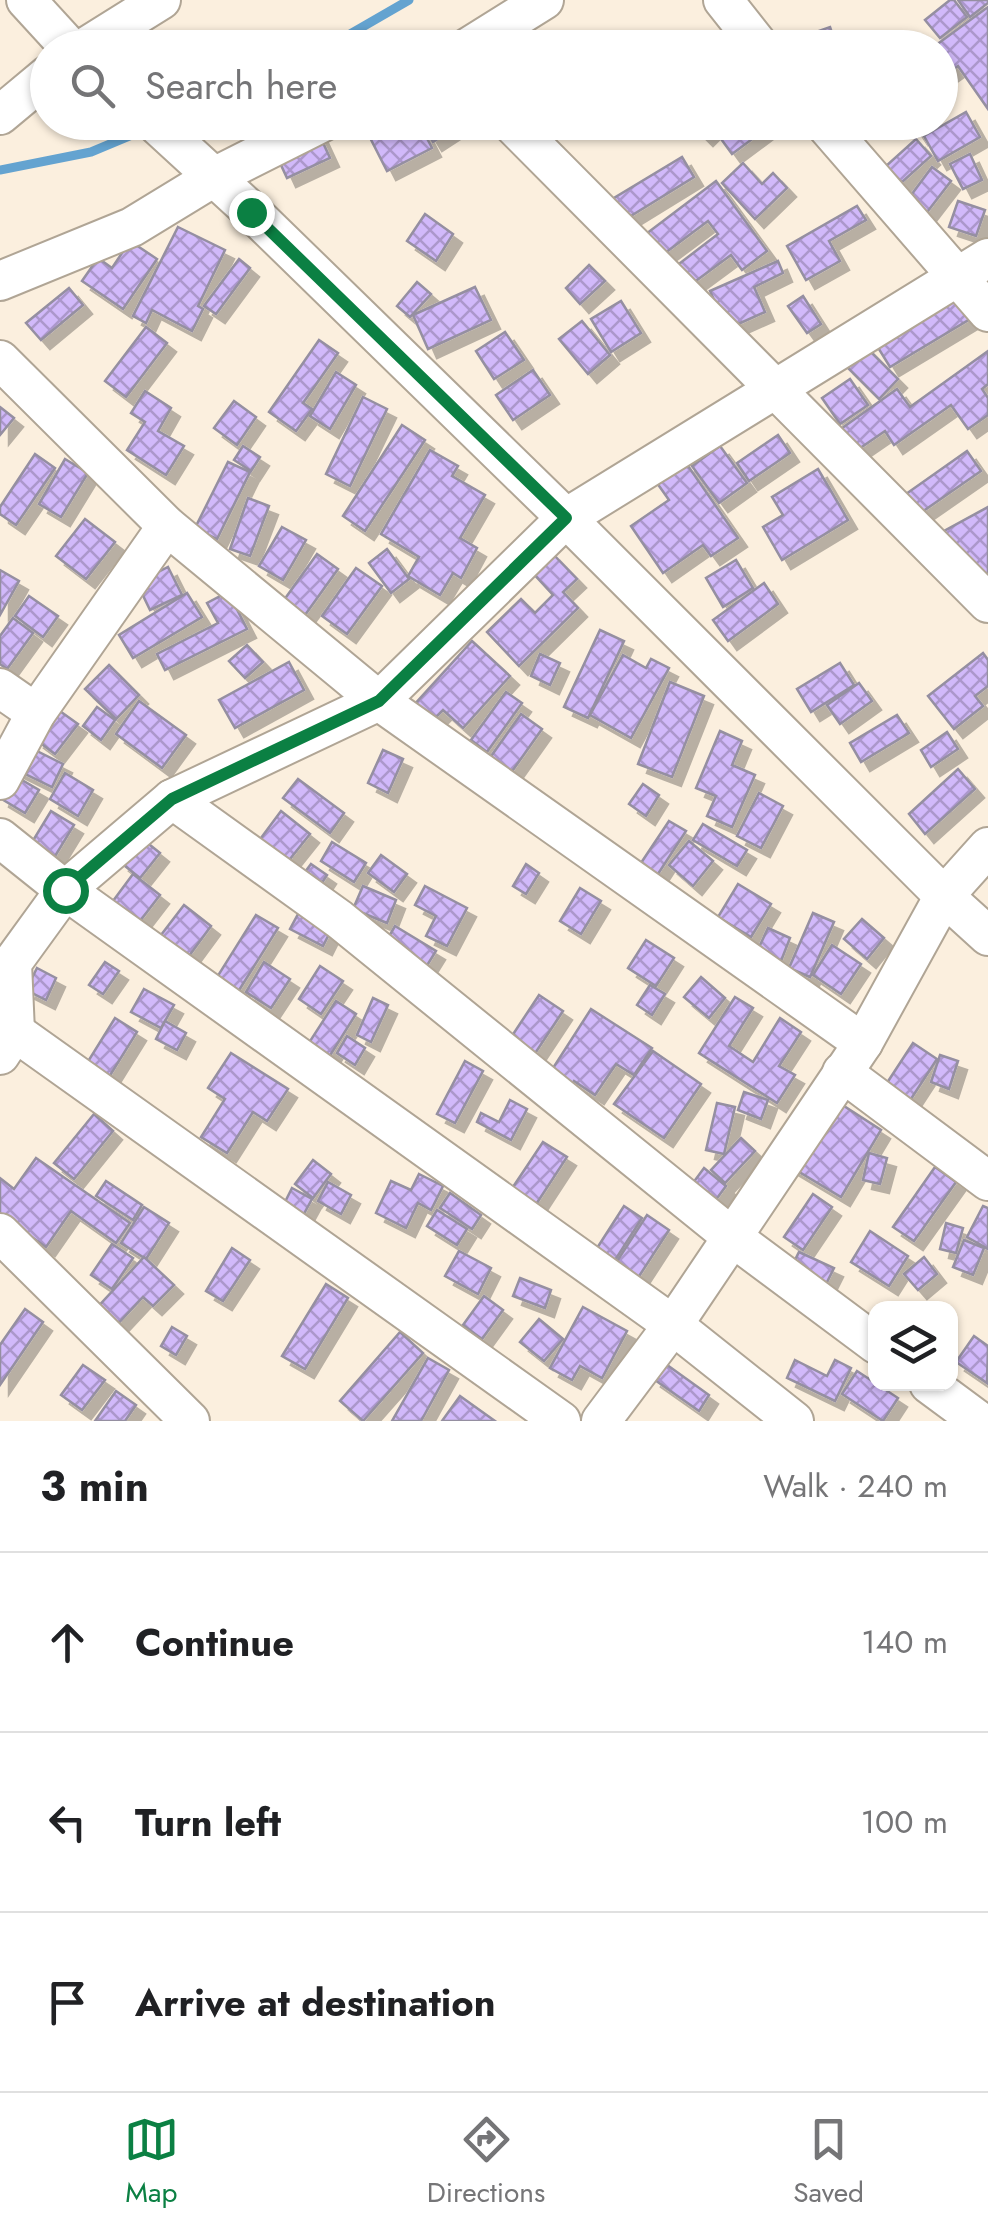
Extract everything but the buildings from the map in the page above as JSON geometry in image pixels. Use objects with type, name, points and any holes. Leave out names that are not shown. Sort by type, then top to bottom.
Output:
[{"type":"street","points":[[26,0],[54,30]]},
{"type":"street","points":[[113,30],[161,0]]},
{"type":"street","points":[[496,30],[544,0]]},
{"type":"street","points":[[723,0],[747,30]]},
{"type":"street","points":[[0,115],[30,91]]},
{"type":"street","points":[[173,140],[566,518],[988,936]]},
{"type":"street","points":[[0,281],[132,227],[288,140]]},
{"type":"street","points":[[528,140],[988,603]]},
{"type":"street","points":[[841,140],[972,267],[988,312]]},
{"type":"street","points":[[561,1421],[7,1043],[12,962],[65,890],[172,799],[379,701],[566,518],[972,267]]},
{"type":"street","points":[[0,360],[166,526],[379,701],[852,1057],[988,1181]]},
{"type":"street","points":[[0,780],[36,713],[166,526]]},
{"type":"street","points":[[0,688],[36,713]]},
{"type":"street","points":[[172,799],[339,919],[731,1236],[868,1338]]},
{"type":"street","points":[[0,838],[65,890],[672,1325],[794,1421]]},
{"type":"street","points":[[601,1421],[672,1325],[852,1057],[944,896],[988,847]]},
{"type":"street","points":[[0,1233],[190,1421]]},
{"type":"street","points":[[938,1391],[979,1421]]},
{"type":"waterway","points":[[357,30],[409,0]]},
{"type":"waterway","points":[[0,170],[91,152],[120,140]]},
{"type":"route","points":[[65,890],[172,799],[379,701],[566,518],[251,212]]}]
